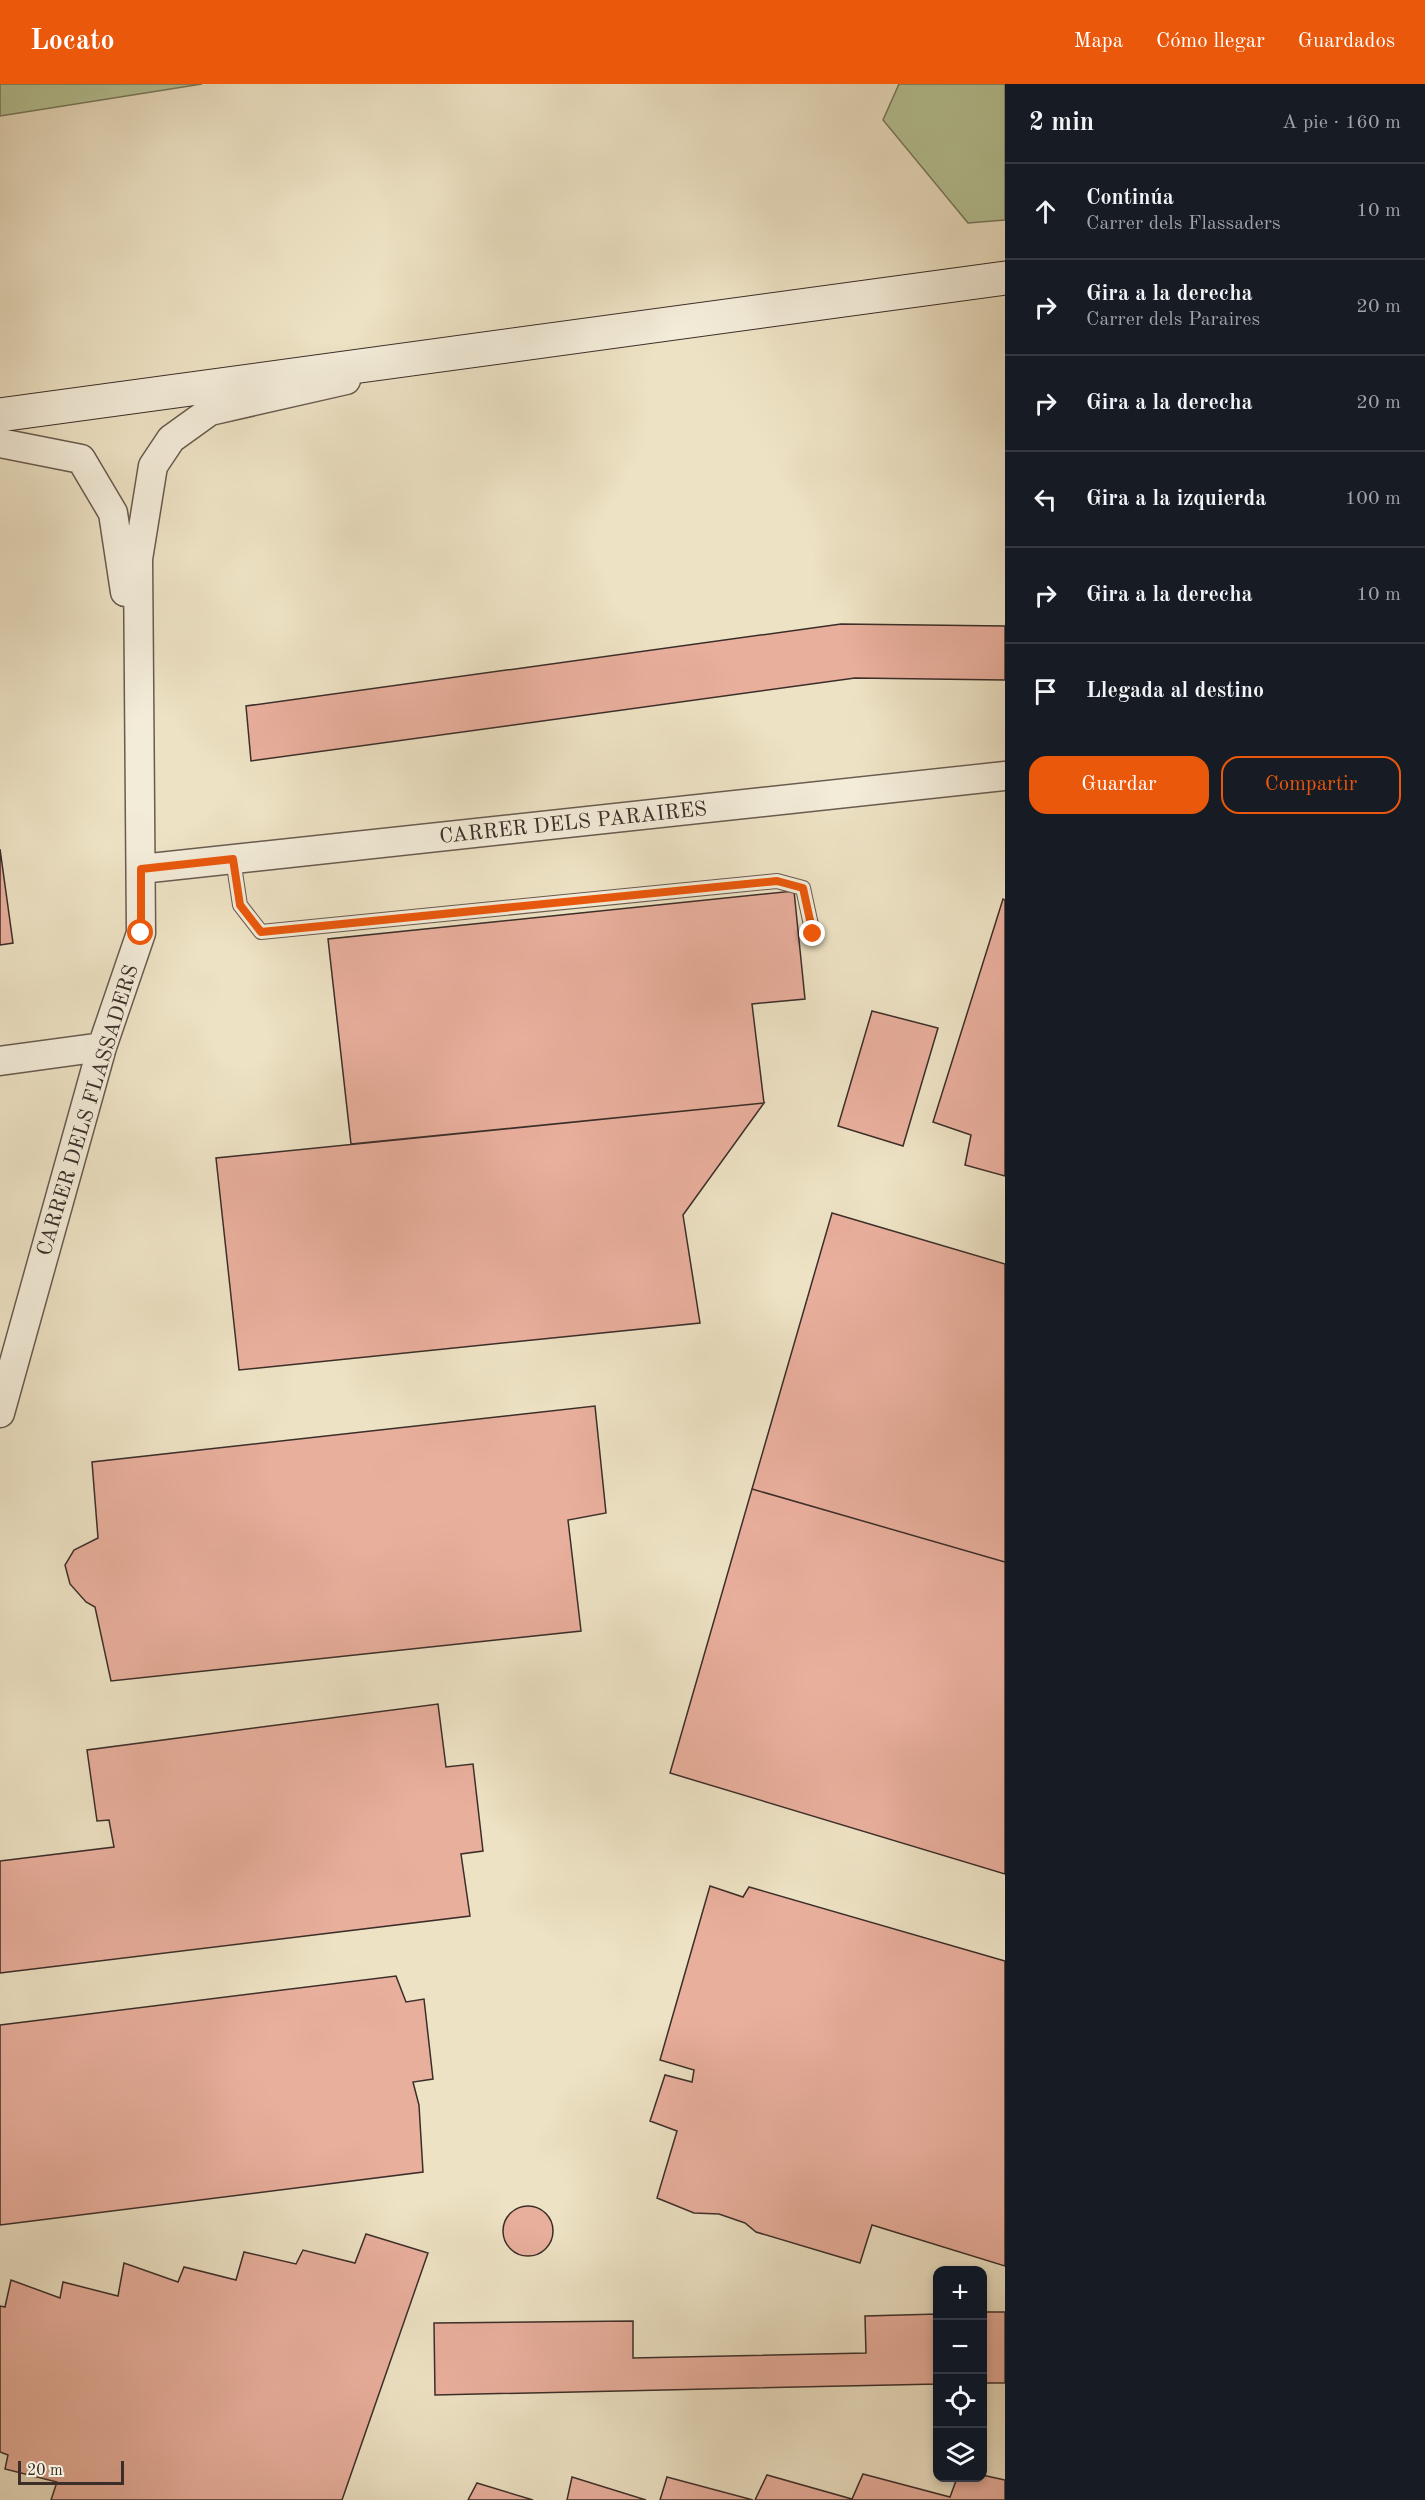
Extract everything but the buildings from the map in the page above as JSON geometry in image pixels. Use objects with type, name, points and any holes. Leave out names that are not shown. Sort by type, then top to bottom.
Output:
[{"type":"main road","points":[[0,415],[1005,278]]},
{"type":"street","name":"CARRER DELS FLASSADERS","points":[[0,1413],[102,1047],[141,933],[141,695],[138,559],[153,466],[171,439],[210,411],[298,393],[434,356]]},
{"type":"street","name":"CARRER DELS FLASSADERS","points":[[0,443],[81,459],[113,513],[141,695]]},
{"type":"street","name":"CARRER DELS PARAIRES","points":[[141,869],[1005,776]]},
{"type":"street","points":[[0,1061],[102,1047]]},
{"type":"lane","points":[[233,859],[240,905],[261,932],[777,881],[803,888],[813,934]]},
{"type":"green space","points":[[0,84],[202,84],[0,116]]},
{"type":"green space","points":[[899,84],[1005,84],[1005,220],[968,223],[883,120]]},
{"type":"route","points":[[141,933],[141,869],[233,859],[240,905],[261,932],[777,881],[803,888],[813,934]]}]
